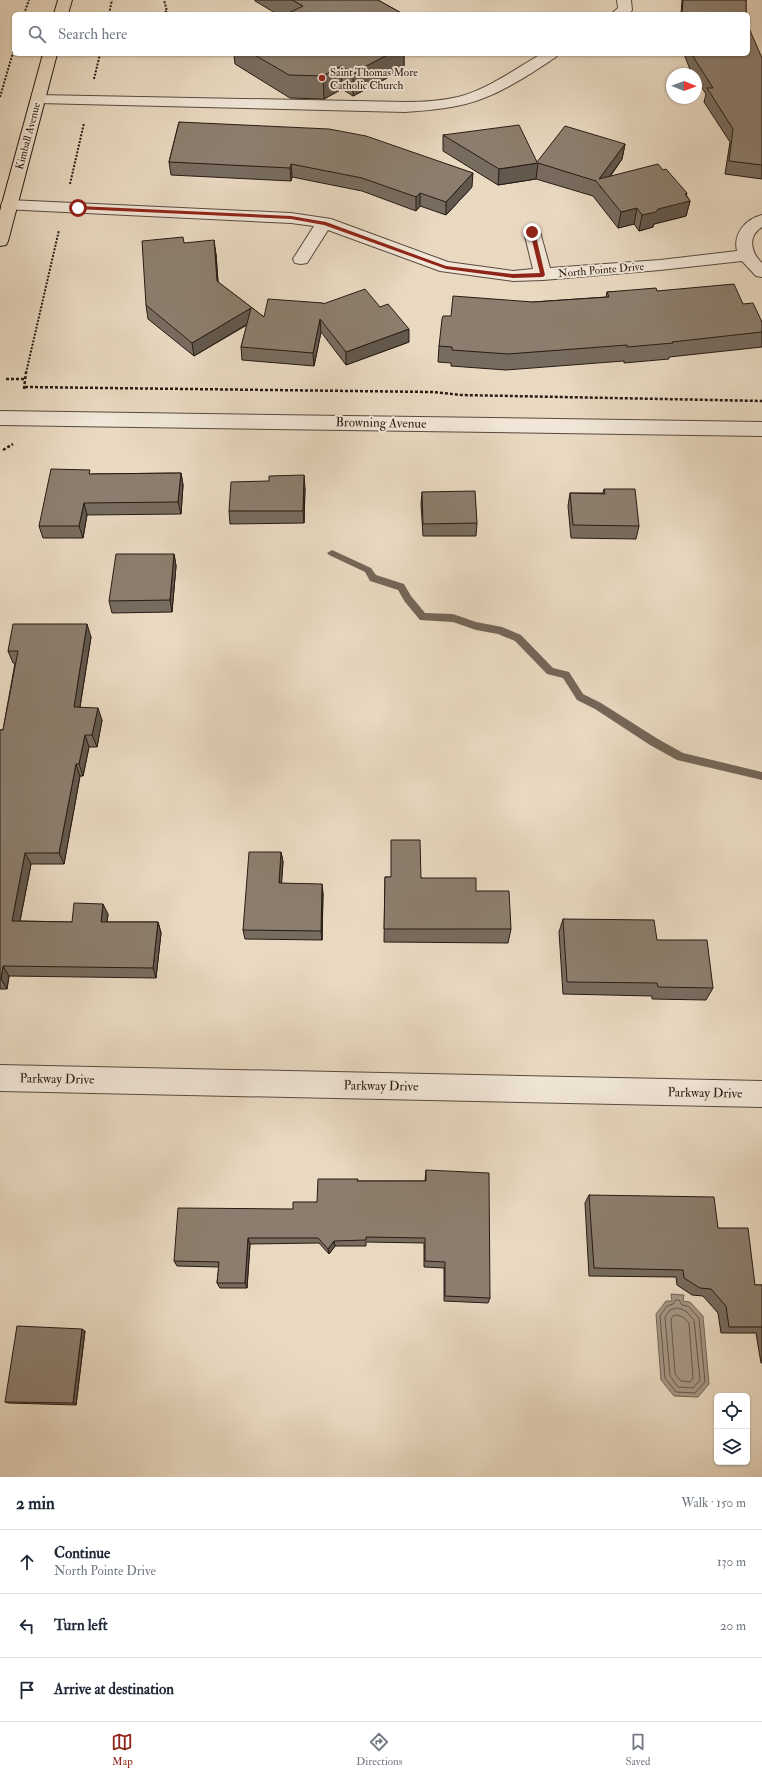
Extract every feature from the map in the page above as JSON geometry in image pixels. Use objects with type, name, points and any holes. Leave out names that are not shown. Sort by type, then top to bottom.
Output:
[{"type":"main road","points":[[62,12],[65,0]]},
{"type":"main road","name":"Kimball Avenue","points":[[0,241],[49,56]]},
{"type":"street","points":[[622,12],[625,10],[624,0]]},
{"type":"street","points":[[38,99],[397,107],[435,105],[466,99],[494,88],[548,56]]},
{"type":"street","name":"North Pointe Drive","points":[[9,205],[252,215],[291,218],[325,223],[446,267],[513,276],[543,275],[660,265],[746,255]]},
{"type":"street","points":[[762,220],[754,224],[745,232],[743,243],[746,255],[754,266],[762,272]]},
{"type":"street","points":[[301,259],[312,240],[325,223]]},
{"type":"street","points":[[532,232],[543,275]]},
{"type":"street","name":"Browning Avenue","points":[[0,418],[762,429]]},
{"type":"street","name":"Parkway Drive","points":[[0,1078],[762,1094]]},
{"type":"path","points":[[25,12],[29,0]]},
{"type":"path","points":[[109,12],[112,0]]},
{"type":"path","points":[[164,0],[167,11],[165,12]]},
{"type":"path","points":[[0,96],[12,56]]},
{"type":"path","points":[[6,379],[24,379]]},
{"type":"path","points":[[25,388],[432,392],[461,395],[762,401]]},
{"type":"water","points":[[671,1294],[684,1295],[683,1301],[690,1302],[703,1316],[709,1384],[698,1397],[674,1396],[661,1380],[656,1314],[666,1301],[672,1301]]},
{"type":"building","points":[[292,0],[378,0],[399,12],[291,12],[303,6]]},
{"type":"building","points":[[683,0],[746,0],[746,12],[682,12]]},
{"type":"building","points":[[750,31],[762,58],[762,165],[729,161],[733,129],[707,88],[713,88],[702,71],[702,68],[700,68],[693,56],[750,56]]},
{"type":"building","points":[[256,56],[385,56],[353,73],[341,66],[323,76],[289,75]]},
{"type":"building","points":[[179,122],[329,129],[366,136],[473,173],[446,202],[420,193],[416,197],[362,178],[291,164],[290,168],[169,162]]},
{"type":"building","points":[[519,125],[537,162],[565,126],[625,144],[599,179],[658,164],[663,170],[666,169],[687,193],[685,194],[690,201],[658,209],[656,212],[642,215],[637,208],[621,212],[596,181],[538,163],[499,169],[443,135]]},
{"type":"building","points":[[183,237],[184,243],[214,240],[217,281],[264,317],[268,299],[323,304],[365,289],[380,307],[388,304],[409,329],[346,352],[320,319],[313,353],[241,347],[251,308],[192,343],[146,305],[142,241]]},
{"type":"building","points":[[734,284],[743,304],[753,303],[762,322],[762,332],[627,347],[627,345],[508,354],[452,350],[452,347],[439,346],[442,319],[443,316],[451,316],[453,296],[533,302],[609,297],[607,292],[656,288],[657,291]]},
{"type":"building","points":[[51,469],[90,470],[89,474],[181,473],[178,502],[84,503],[79,526],[39,526]]},
{"type":"building","points":[[304,475],[303,511],[229,511],[231,482],[269,481],[269,476]]},
{"type":"building","points":[[604,489],[635,489],[639,526],[573,525],[570,493],[605,494]]},
{"type":"building","points":[[475,491],[477,523],[423,524],[422,492]]},
{"type":"building","points":[[116,554],[174,554],[170,600],[109,601]]},
{"type":"building","points":[[13,624],[87,624],[74,707],[98,708],[92,735],[85,735],[79,764],[76,764],[59,853],[25,853],[12,921],[72,922],[74,903],[103,904],[101,922],[158,922],[153,968],[3,966],[0,979],[0,730],[3,730],[18,651],[8,651]]},
{"type":"building","points":[[391,840],[420,840],[421,878],[476,878],[476,891],[509,891],[511,929],[384,929],[385,877],[391,877]]},
{"type":"building","points":[[249,852],[281,852],[279,883],[322,884],[321,931],[243,930]]},
{"type":"building","points":[[563,919],[654,920],[657,940],[707,940],[713,988],[658,987],[657,983],[567,982]]},
{"type":"building","points":[[426,1170],[489,1173],[490,1298],[445,1296],[445,1262],[425,1261],[425,1238],[366,1237],[366,1240],[334,1241],[328,1249],[318,1238],[248,1238],[245,1283],[217,1283],[219,1262],[174,1261],[178,1208],[293,1209],[293,1202],[317,1202],[318,1179],[358,1179],[357,1181],[426,1181]]},
{"type":"building","points":[[589,1195],[714,1197],[718,1228],[748,1228],[755,1285],[762,1285],[762,1327],[729,1327],[726,1306],[711,1289],[700,1288],[684,1278],[683,1270],[594,1268]]},
{"type":"building","points":[[17,1326],[82,1329],[73,1403],[5,1402]]},
{"type":"waterway","points":[[332,553],[368,570],[373,578],[401,587],[408,599],[423,617],[453,618],[476,626],[499,630],[518,638],[550,671],[566,675],[580,697],[598,706],[654,742],[681,757],[762,776]]},
{"type":"place","name":"Saint Thomas More Catholic Church","points":[[322,78]]},
{"type":"route","points":[[78,208],[252,215],[291,218],[325,223],[383,243],[422,260],[446,267],[513,276],[543,275],[532,232]]}]
